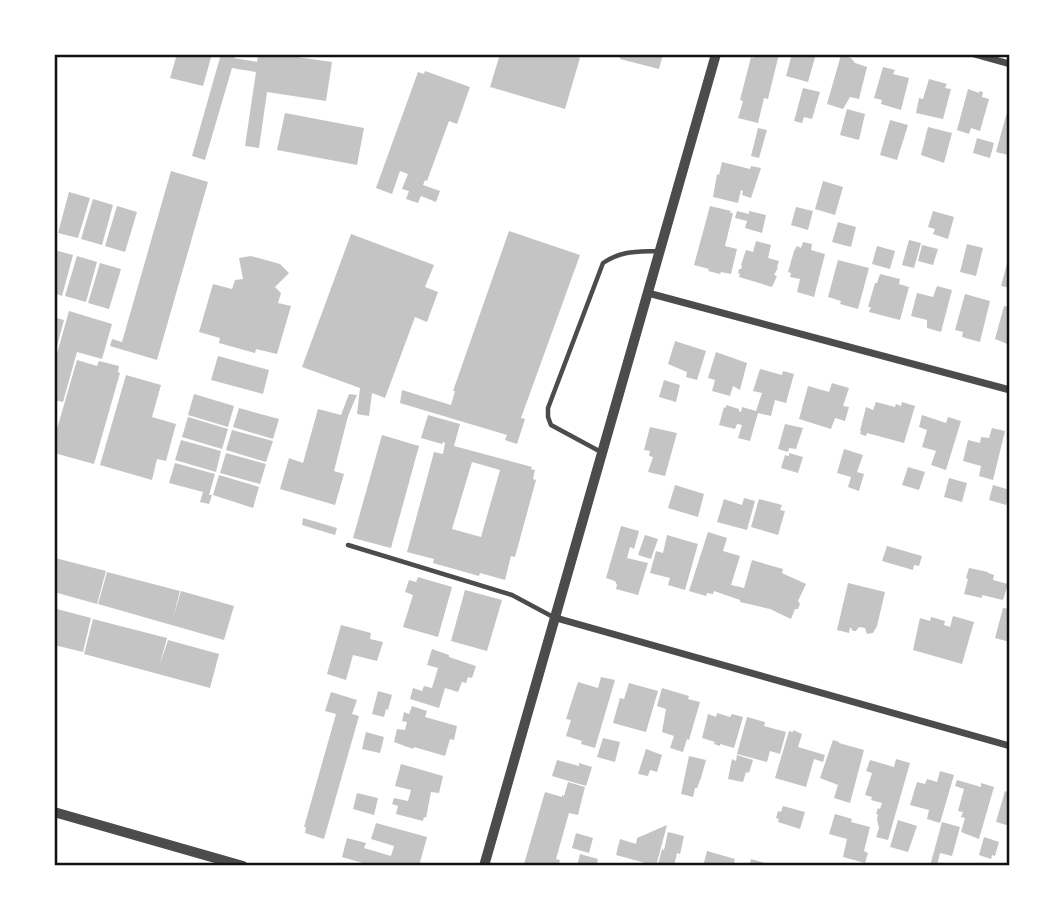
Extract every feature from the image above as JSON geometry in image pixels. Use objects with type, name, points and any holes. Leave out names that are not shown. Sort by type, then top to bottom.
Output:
[{"type":"street","points":[[484,866],[716,54]]},
{"type":"street","points":[[974,54],[1010,64]]},
{"type":"street","points":[[648,293],[1010,390]]},
{"type":"street","points":[[556,618],[1010,746]]},
{"type":"street","points":[[54,812],[243,866]]},
{"type":"lane","points":[[603,453],[551,425],[548,408],[603,263],[614,255],[625,252],[660,251]]},
{"type":"lane","points":[[348,545],[512,595],[556,618]]},
{"type":"building","points":[[177,54],[212,54],[203,86],[170,78]]},
{"type":"building","points":[[221,54],[235,54],[234,58],[257,62],[258,54],[276,54],[332,62],[326,101],[267,92],[259,148],[245,146],[256,72],[232,68],[205,160],[192,156]]},
{"type":"building","points":[[500,54],[568,54],[580,58],[565,109],[490,87]]},
{"type":"building","points":[[621,54],[663,54],[659,69],[620,59]]},
{"type":"building","points":[[755,54],[779,54],[768,99],[764,98],[758,123],[738,118],[751,57],[754,58]]},
{"type":"building","points":[[792,54],[816,54],[808,82],[786,76]]},
{"type":"building","points":[[841,55],[867,67],[859,99],[850,97],[843,109],[827,104]]},
{"type":"building","points":[[883,67],[895,70],[893,74],[909,78],[901,110],[881,104],[882,100],[874,98]]},
{"type":"building","points":[[425,71],[470,87],[457,124],[449,121],[427,181],[425,180],[423,185],[440,191],[436,202],[421,196],[418,203],[406,199],[409,191],[402,189],[408,174],[400,171],[392,194],[376,188],[418,72],[424,74]]},
{"type":"building","points":[[929,79],[947,84],[945,88],[951,89],[943,119],[916,113],[919,98],[923,99]]},
{"type":"building","points":[[803,88],[820,92],[812,119],[804,117],[802,123],[794,121]]},
{"type":"building","points":[[968,89],[983,92],[982,97],[989,99],[980,131],[971,128],[969,134],[957,130]]},
{"type":"building","points":[[1009,105],[1010,150],[1008,155],[996,152]]},
{"type":"building","points":[[847,109],[865,114],[859,140],[840,135]]},
{"type":"building","points":[[285,113],[364,128],[357,165],[277,150]]},
{"type":"building","points":[[890,120],[908,125],[897,160],[880,155]]},
{"type":"building","points":[[928,127],[952,133],[944,163],[921,155]]},
{"type":"building","points":[[758,128],[767,130],[759,158],[751,156]]},
{"type":"building","points":[[977,138],[994,143],[990,158],[973,153]]},
{"type":"building","points":[[722,162],[750,169],[751,166],[761,168],[751,198],[742,195],[741,190],[738,203],[713,197]]},
{"type":"building","points":[[171,171],[208,182],[157,360],[110,346],[112,339],[122,342]]},
{"type":"building","points":[[823,181],[843,187],[835,215],[815,209]]},
{"type":"building","points":[[69,192],[90,198],[78,238],[58,233]]},
{"type":"building","points":[[93,199],[113,205],[102,245],[81,239]]},
{"type":"building","points":[[117,206],[137,212],[125,252],[105,246]]},
{"type":"building","points":[[710,206],[733,213],[725,246],[737,249],[731,274],[720,274],[694,265]]},
{"type":"building","points":[[796,207],[813,211],[808,230],[791,225]]},
{"type":"building","points":[[737,211],[766,215],[762,233],[745,228],[747,221],[735,218]]},
{"type":"building","points":[[933,211],[954,217],[948,239],[933,234],[935,229],[928,227]]},
{"type":"building","points":[[838,222],[856,227],[851,247],[832,242]]},
{"type":"building","points":[[509,231],[580,255],[521,418],[525,419],[517,444],[505,440],[507,435],[400,403],[402,390],[451,405],[453,391]]},
{"type":"building","points":[[351,234],[434,265],[425,287],[438,292],[427,322],[415,317],[385,398],[372,393],[369,416],[357,414],[360,388],[302,367]]},
{"type":"building","points":[[909,240],[921,243],[914,268],[902,265]]},
{"type":"building","points":[[756,241],[771,245],[768,258],[779,261],[772,287],[739,277],[746,250],[753,252]]},
{"type":"building","points":[[803,242],[812,244],[811,250],[825,254],[814,297],[797,292],[800,279],[790,277],[791,273],[788,272],[794,251],[797,246],[801,248]]},
{"type":"building","points":[[967,244],[983,248],[976,276],[960,272]]},
{"type":"building","points":[[922,245],[938,249],[933,265],[918,261]]},
{"type":"building","points":[[877,246],[895,251],[890,269],[872,264]]},
{"type":"building","points":[[54,250],[73,255],[62,296],[54,293]]},
{"type":"building","points":[[77,256],[97,262],[86,302],[65,296]]},
{"type":"building","points":[[251,256],[280,264],[289,273],[275,287],[281,293],[278,303],[291,306],[277,354],[256,349],[255,353],[219,343],[220,338],[199,332],[213,284],[232,289],[235,280],[243,279],[239,258]]},
{"type":"building","points":[[1010,256],[1010,288],[1001,286]]},
{"type":"building","points":[[838,260],[869,268],[858,309],[828,297]]},
{"type":"building","points":[[100,263],[121,269],[109,309],[88,303]]},
{"type":"building","points":[[880,274],[900,279],[899,284],[909,287],[900,320],[869,312],[871,307],[868,307]]},
{"type":"building","points":[[937,286],[952,290],[941,332],[927,328],[927,320],[911,316],[917,293],[933,297]]},
{"type":"building","points":[[965,294],[990,301],[980,342],[962,337],[963,332],[955,330]]},
{"type":"building","points":[[1004,306],[1010,307],[1010,345],[995,339]]},
{"type":"building","points":[[69,311],[112,324],[102,359],[77,352],[63,402],[54,400],[54,364]]},
{"type":"building","points":[[54,317],[64,320],[55,354],[54,354]]},
{"type":"building","points":[[675,341],[706,351],[697,380],[686,377],[687,372],[668,364]]},
{"type":"building","points":[[716,352],[747,363],[740,390],[733,386],[730,396],[712,391],[715,380],[708,378]]},
{"type":"building","points":[[218,356],[269,370],[263,394],[211,380]]},
{"type":"building","points":[[77,360],[97,366],[99,361],[119,366],[120,373],[94,464],[54,453],[54,439]]},
{"type":"building","points":[[760,369],[782,375],[783,371],[794,374],[786,403],[775,400],[771,416],[758,413],[750,441],[738,438],[742,425],[737,424],[735,429],[719,425],[726,405],[741,412],[742,407],[756,411],[762,393],[753,391]]},
{"type":"building","points":[[126,375],[161,385],[152,417],[176,424],[166,461],[157,459],[152,480],[100,465]]},
{"type":"building","points":[[664,380],[680,385],[676,402],[659,397]]},
{"type":"building","points":[[832,383],[849,388],[843,406],[849,407],[845,421],[835,418],[831,429],[799,419],[808,386],[829,392]]},
{"type":"building","points":[[194,394],[234,406],[228,427],[188,415]]},
{"type":"building","points":[[349,394],[357,395],[348,416],[334,471],[344,474],[335,505],[280,489],[289,458],[303,463],[318,409],[341,415]]},
{"type":"building","points":[[876,402],[895,407],[896,404],[901,406],[902,402],[915,406],[904,443],[867,433],[866,436],[860,434],[866,407],[873,410]]},
{"type":"building","points":[[239,408],[279,419],[273,439],[233,427]]},
{"type":"building","points":[[428,415],[460,424],[454,446],[535,470],[533,479],[536,480],[515,557],[511,556],[505,580],[433,563],[434,559],[407,552],[434,452],[443,454],[445,443],[421,438]],"holes":[[[472,462],[500,470],[481,537],[452,529]]]},
{"type":"building","points":[[922,415],[946,423],[948,417],[961,421],[946,470],[931,465],[936,451],[922,447],[927,430],[919,427]]},
{"type":"building","points":[[188,417],[228,429],[222,449],[182,437]]},
{"type":"building","points":[[785,424],[803,428],[796,449],[789,448],[788,452],[778,449]]},
{"type":"building","points":[[650,427],[677,433],[665,476],[648,472],[653,457],[649,456],[650,451],[644,450]]},
{"type":"building","points":[[992,428],[1005,431],[993,480],[979,476],[981,466],[963,461],[968,440],[980,443],[981,437],[989,438]]},
{"type":"building","points":[[232,430],[273,441],[266,462],[226,450]]},
{"type":"building","points":[[382,435],[419,446],[391,548],[353,538]]},
{"type":"building","points":[[181,440],[221,451],[216,472],[175,460]]},
{"type":"building","points":[[844,449],[863,455],[857,472],[864,474],[859,491],[848,487],[851,477],[837,473]]},
{"type":"building","points":[[226,453],[266,464],[260,484],[220,473]]},
{"type":"building","points":[[789,453],[803,457],[798,473],[781,468],[785,455],[789,456]]},
{"type":"building","points":[[175,463],[215,474],[209,504],[200,502],[203,492],[169,483]]},
{"type":"building","points":[[908,467],[925,472],[919,490],[902,485]]},
{"type":"building","points":[[219,475],[259,487],[253,508],[213,495]]},
{"type":"building","points":[[949,478],[967,483],[962,502],[944,497]]},
{"type":"building","points":[[675,485],[704,494],[698,517],[668,508]]},
{"type":"building","points":[[993,485],[1010,490],[1006,505],[989,500]]},
{"type":"building","points":[[744,498],[755,501],[747,530],[717,522],[724,499],[742,505]]},
{"type":"building","points":[[759,499],[782,505],[780,510],[785,511],[778,535],[751,527]]},
{"type":"building","points":[[303,518],[337,528],[335,535],[302,525]]},
{"type":"building","points":[[621,526],[639,531],[634,549],[630,547],[627,558],[648,563],[638,595],[616,589],[615,581],[606,578]]},
{"type":"building","points":[[708,532],[727,538],[723,551],[740,556],[731,585],[744,588],[752,560],[783,569],[782,573],[806,584],[798,601],[798,609],[795,609],[791,619],[770,609],[740,602],[714,591],[706,596],[689,591]]},
{"type":"building","points":[[645,535],[658,539],[651,559],[638,555]]},
{"type":"building","points":[[667,535],[698,544],[685,590],[668,585],[670,578],[650,573],[656,551],[663,553]]},
{"type":"building","points":[[887,546],[922,556],[919,566],[914,565],[913,570],[882,561]]},
{"type":"building","points":[[55,558],[106,571],[97,604],[54,592]]},
{"type":"building","points":[[969,568],[988,572],[994,575],[993,580],[1008,584],[1003,600],[964,594]]},
{"type":"building","points":[[107,572],[180,591],[173,618],[181,591],[234,606],[224,640],[98,604]]},
{"type":"building","points":[[418,577],[452,587],[438,637],[403,627],[413,595],[405,592],[409,580],[416,582]]},
{"type":"building","points":[[848,583],[885,592],[873,633],[867,634],[865,628],[859,627],[853,631],[850,627],[849,633],[837,630]]},
{"type":"building","points":[[465,590],[502,600],[487,651],[451,641]]},
{"type":"building","points":[[1003,608],[1010,609],[1010,642],[995,638]]},
{"type":"building","points":[[57,609],[91,618],[83,652],[54,645],[54,618]]},
{"type":"building","points":[[953,616],[974,622],[962,664],[913,650],[920,618],[930,621],[931,617],[945,621],[944,625],[950,627]]},
{"type":"building","points":[[93,619],[167,638],[160,664],[168,640],[219,654],[210,688],[84,654]]},
{"type":"building","points":[[341,625],[371,633],[370,639],[383,642],[377,661],[353,655],[346,680],[327,674]]},
{"type":"building","points":[[432,649],[476,666],[472,678],[468,677],[466,683],[462,682],[458,692],[445,688],[439,708],[410,699],[413,688],[422,691],[424,686],[432,688],[438,668],[427,665]]},
{"type":"building","points":[[601,677],[615,680],[595,748],[566,736],[571,720],[566,719],[578,682],[598,688]]},
{"type":"building","points":[[629,683],[658,691],[646,732],[613,723],[620,698],[624,699]]},
{"type":"building","points":[[662,688],[700,702],[683,752],[670,748],[674,736],[662,732],[666,709],[657,706]]},
{"type":"building","points":[[378,691],[392,695],[384,717],[372,714]]},
{"type":"building","points":[[331,692],[357,700],[352,714],[359,716],[324,839],[305,833],[304,827],[336,714],[325,711]]},
{"type":"building","points":[[412,706],[427,711],[425,717],[457,726],[454,740],[450,739],[445,756],[394,742],[397,729],[405,730],[407,722],[402,721],[404,712],[409,714]]},
{"type":"building","points":[[717,713],[743,717],[734,748],[720,746],[702,738],[708,714],[716,717]]},
{"type":"building","points":[[747,717],[765,722],[764,726],[786,732],[780,754],[770,751],[767,762],[737,754]]},
{"type":"building","points":[[789,731],[802,734],[798,747],[825,755],[823,762],[814,759],[806,787],[775,778]]},
{"type":"building","points":[[366,732],[384,737],[380,753],[362,749]]},
{"type":"building","points":[[603,738],[620,742],[615,762],[597,757]]},
{"type":"building","points":[[833,740],[864,750],[850,803],[834,798],[838,785],[820,778]]},
{"type":"building","points":[[646,749],[662,755],[657,772],[650,770],[648,776],[638,774]]},
{"type":"building","points":[[737,755],[753,760],[743,782],[728,779],[732,759],[736,761]]},
{"type":"building","points":[[689,756],[706,760],[693,797],[681,794]]},
{"type":"building","points":[[896,759],[910,763],[888,840],[876,837],[879,828],[876,814],[882,803],[865,795],[872,773],[866,771],[870,760],[894,767]]},
{"type":"building","points":[[557,760],[592,767],[586,786],[552,776]]},
{"type":"building","points":[[401,764],[443,776],[439,793],[431,792],[423,821],[396,814],[398,806],[392,804],[394,798],[408,801],[411,790],[395,786]]},
{"type":"building","points":[[940,771],[954,775],[940,823],[927,819],[929,810],[910,805],[917,782],[925,784],[927,779],[937,782]]},
{"type":"building","points":[[957,780],[981,787],[981,783],[994,787],[979,839],[961,832],[965,818],[961,817],[963,812],[958,811],[964,789],[955,786]]},
{"type":"building","points":[[568,782],[585,787],[578,815],[569,813],[556,859],[560,860],[558,866],[524,864],[545,792],[562,797]]},
{"type":"building","points":[[1005,791],[1010,793],[1010,826],[996,822]]},
{"type":"building","points":[[357,793],[378,798],[374,815],[353,809]]},
{"type":"building","points":[[783,806],[805,812],[800,829],[778,822],[778,811],[781,812]]},
{"type":"building","points":[[835,814],[870,827],[864,851],[868,853],[865,863],[843,857],[847,839],[829,834]]},
{"type":"building","points":[[898,820],[917,826],[908,852],[890,847]]},
{"type":"building","points":[[942,822],[960,827],[952,856],[940,853],[937,866],[930,866]]},
{"type":"building","points":[[376,823],[427,837],[419,866],[373,866],[342,857],[347,838],[366,843],[364,848],[391,856],[394,846],[371,839]]},
{"type":"building","points":[[667,825],[656,866],[616,855],[620,839],[636,844],[637,838]]},
{"type":"building","points":[[668,832],[684,836],[674,866],[658,865]]},
{"type":"building","points":[[576,833],[593,838],[589,853],[572,848]]},
{"type":"building","points":[[984,837],[999,842],[995,856],[992,855],[991,859],[979,855]]},
{"type":"building","points":[[707,851],[735,859],[733,866],[703,866]]},
{"type":"building","points":[[580,854],[598,859],[597,863],[603,866],[577,866]]},
{"type":"building","points":[[751,859],[772,865],[772,866],[749,866]]}]
